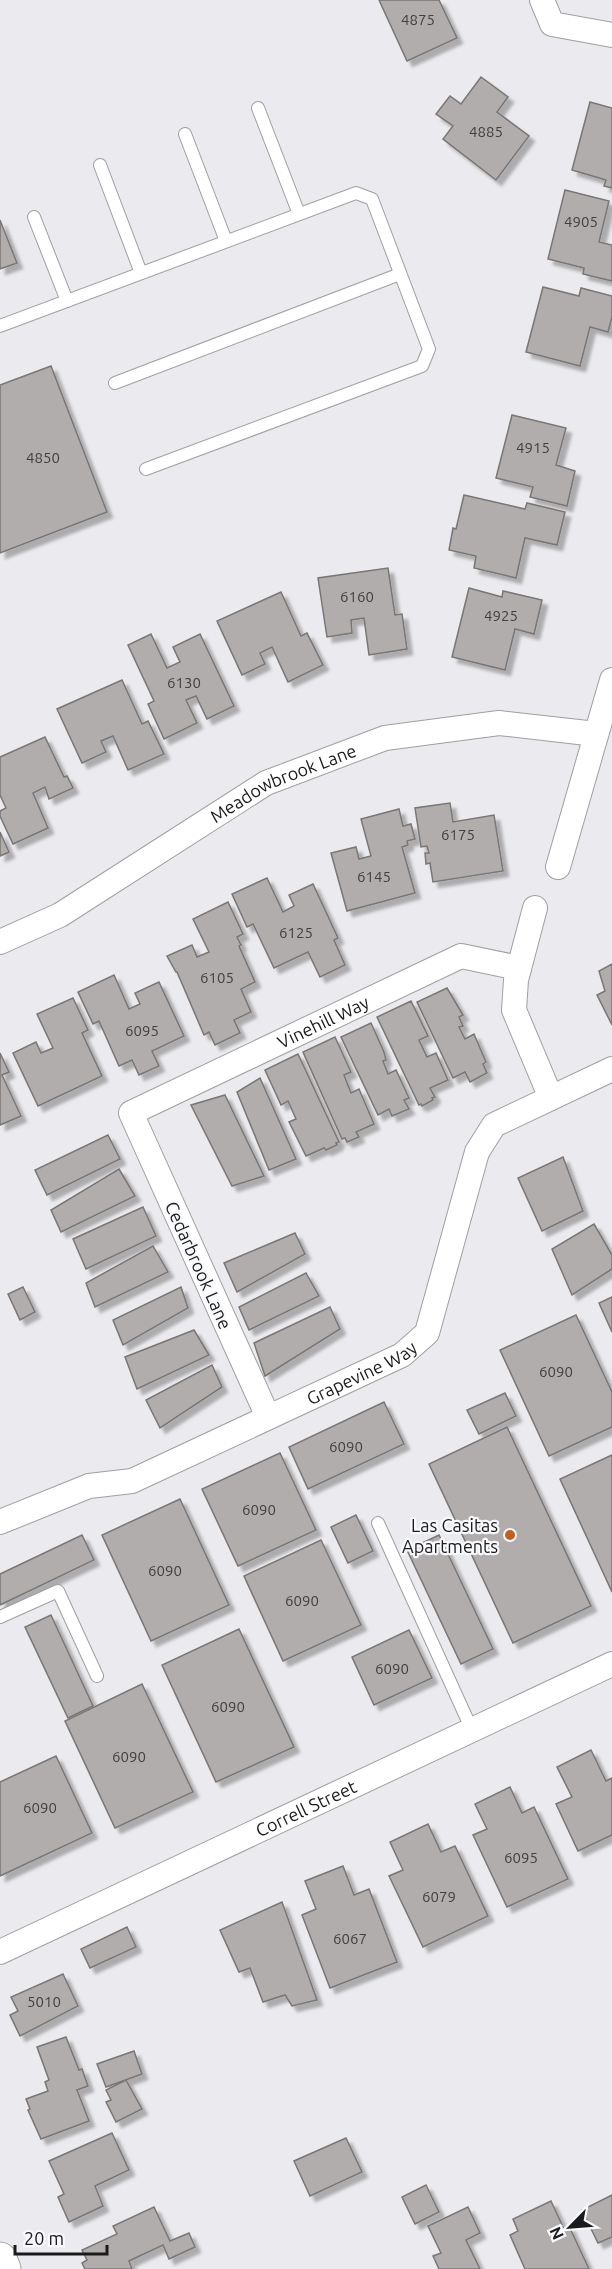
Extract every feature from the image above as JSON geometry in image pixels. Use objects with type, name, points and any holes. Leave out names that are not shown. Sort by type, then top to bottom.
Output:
[{"type":"main road","points":[[0,2259],[4,2269]]},
{"type":"street","points":[[542,0],[552,24],[612,35]]},
{"type":"street","points":[[558,867],[612,680]]},
{"type":"street","name":"Meadowbrook Lane","points":[[0,942],[60,915],[266,783],[385,738],[499,723],[596,734]]},
{"type":"street","points":[[535,908],[516,980],[514,1010],[551,1098]]},
{"type":"street","name":"Vinehill Way","points":[[131,1113],[461,956],[519,968]]},
{"type":"street","name":"Grapevine Way","points":[[0,1522],[89,1486],[132,1481],[402,1355],[427,1333],[477,1152],[494,1125],[612,1069]]},
{"type":"street","name":"Cedarbrook Lane","points":[[131,1113],[268,1417]]},
{"type":"street","name":"Correll Street","points":[[0,1952],[612,1664]]},
{"type":"lane","points":[[258,108],[299,214]]},
{"type":"lane","points":[[185,134],[226,241]]},
{"type":"lane","points":[[100,165],[141,273]]},
{"type":"lane","points":[[0,326],[356,193],[372,199],[429,349],[422,366],[146,469]]},
{"type":"lane","points":[[34,218],[66,301]]},
{"type":"lane","points":[[115,383],[400,274]]},
{"type":"lane","points":[[378,1523],[472,1730]]},
{"type":"lane","points":[[0,1617],[58,1591],[97,1676]]},
{"type":"building","points":[[379,0],[439,0],[457,38],[407,61]]},
{"type":"building","points":[[481,77],[508,97],[497,112],[529,136],[496,180],[443,139],[453,126],[436,114],[450,96],[461,104]]},
{"type":"building","points":[[590,102],[612,108],[612,188],[604,186],[606,180],[572,170]]},
{"type":"building","points":[[565,190],[609,201],[599,242],[612,245],[612,281],[583,274],[584,268],[548,259]]},
{"type":"building","points":[[0,220],[17,263],[0,269]]},
{"type":"building","points":[[543,287],[579,296],[581,288],[612,296],[612,317],[608,332],[590,327],[580,366],[526,352]]},
{"type":"building","points":[[51,366],[107,512],[0,553],[0,385]]},
{"type":"building","points":[[512,415],[566,428],[556,465],[575,471],[567,506],[530,497],[533,487],[496,478]]},
{"type":"building","points":[[464,495],[525,509],[527,503],[565,512],[557,545],[525,538],[516,578],[474,568],[476,556],[449,550],[453,528],[456,529]]},
{"type":"building","points":[[388,568],[395,615],[402,614],[407,649],[369,655],[364,618],[351,620],[352,633],[327,637],[318,578]]},
{"type":"building","points":[[469,588],[502,597],[503,591],[542,600],[534,634],[515,629],[505,670],[452,657]]},
{"type":"building","points":[[281,592],[301,636],[307,633],[323,665],[288,682],[272,647],[260,653],[265,664],[242,675],[217,621]]},
{"type":"building","points":[[151,634],[167,668],[180,662],[173,647],[200,634],[234,706],[207,719],[196,696],[186,700],[197,723],[164,739],[148,704],[154,701],[128,645]]},
{"type":"building","points":[[122,680],[142,724],[148,721],[164,754],[128,770],[113,736],[101,741],[106,752],[82,763],[57,709]]},
{"type":"building","points":[[45,737],[64,777],[67,776],[73,788],[49,799],[45,787],[33,793],[48,828],[13,844],[0,816],[0,811],[6,808],[0,795],[0,757]]},
{"type":"building","points":[[450,803],[453,822],[494,815],[503,871],[433,882],[430,863],[426,864],[425,853],[429,853],[427,846],[421,847],[415,808]]},
{"type":"building","points":[[399,809],[403,826],[411,824],[415,839],[407,841],[408,845],[402,847],[415,893],[347,911],[331,853],[356,847],[359,859],[371,856],[361,819]]},
{"type":"building","points":[[0,832],[9,852],[0,856]]},
{"type":"building","points":[[267,878],[283,912],[294,906],[289,895],[313,884],[338,938],[334,940],[345,965],[320,977],[308,952],[274,968],[253,924],[247,927],[232,894]]},
{"type":"building","points":[[228,902],[243,934],[237,937],[241,945],[239,946],[255,982],[241,989],[251,1012],[234,1020],[240,1033],[215,1045],[209,1032],[204,1035],[177,972],[167,956],[192,945],[197,957],[209,952],[193,919]]},
{"type":"building","points":[[612,964],[612,1025],[597,995],[605,991],[599,971]]},
{"type":"building","points":[[114,975],[129,1009],[140,1004],[135,993],[159,982],[184,1036],[152,1051],[159,1066],[139,1075],[132,1060],[119,1066],[99,1021],[93,1024],[78,992]]},
{"type":"building","points":[[447,988],[463,1015],[459,1017],[463,1026],[459,1027],[465,1039],[474,1034],[486,1062],[483,1064],[487,1073],[470,1082],[465,1072],[453,1078],[417,1002]]},
{"type":"building","points":[[73,998],[88,1030],[82,1033],[102,1076],[38,1106],[13,1053],[36,1042],[41,1053],[53,1048],[37,1014]]},
{"type":"building","points":[[411,1001],[428,1036],[419,1040],[427,1057],[436,1053],[448,1080],[430,1088],[435,1097],[422,1106],[419,1105],[377,1017]]},
{"type":"building","points":[[371,1023],[384,1052],[386,1060],[383,1061],[388,1074],[396,1070],[409,1098],[404,1100],[409,1109],[392,1116],[389,1109],[378,1115],[341,1037]]},
{"type":"building","points":[[335,1037],[351,1072],[344,1075],[351,1093],[359,1089],[374,1124],[356,1132],[359,1137],[347,1142],[345,1138],[342,1139],[303,1052]]},
{"type":"building","points":[[0,1053],[9,1072],[2,1075],[21,1116],[0,1125]]},
{"type":"building","points":[[298,1054],[339,1142],[326,1150],[324,1148],[306,1156],[289,1122],[296,1119],[288,1101],[281,1105],[265,1070]]},
{"type":"building","points":[[260,1078],[296,1159],[269,1170],[237,1092]]},
{"type":"building","points":[[225,1095],[264,1176],[232,1186],[191,1105]]},
{"type":"building","points":[[108,1135],[120,1159],[47,1195],[35,1170]]},
{"type":"building","points":[[563,1157],[583,1211],[542,1231],[518,1178]]},
{"type":"building","points":[[119,1169],[135,1196],[61,1232],[51,1210]]},
{"type":"building","points":[[143,1207],[156,1236],[86,1269],[73,1239]]},
{"type":"building","points":[[594,1224],[612,1255],[612,1269],[572,1295],[552,1249]]},
{"type":"building","points":[[295,1233],[305,1254],[237,1292],[224,1263]]},
{"type":"building","points":[[153,1246],[168,1272],[95,1307],[86,1283]]},
{"type":"building","points":[[306,1273],[319,1296],[249,1330],[239,1307]]},
{"type":"building","points":[[23,1287],[35,1312],[20,1320],[8,1294]]},
{"type":"building","points":[[181,1287],[188,1308],[123,1345],[113,1320]]},
{"type":"building","points":[[612,1297],[612,1332],[599,1303]]},
{"type":"building","points":[[330,1307],[340,1329],[265,1376],[254,1343]]},
{"type":"building","points":[[576,1315],[612,1392],[612,1427],[549,1456],[500,1350]]},
{"type":"building","points":[[194,1330],[209,1355],[137,1389],[125,1357]]},
{"type":"building","points":[[212,1365],[222,1387],[160,1428],[146,1400]]},
{"type":"building","points":[[505,1393],[516,1416],[479,1434],[467,1410]]},
{"type":"building","points":[[384,1402],[404,1444],[308,1489],[289,1447]]},
{"type":"building","name":"Las Casitas Apartments","points":[[507,1427],[591,1606],[513,1643],[429,1464]]},
{"type":"building","points":[[280,1453],[316,1530],[238,1566],[202,1489]]},
{"type":"building","points":[[612,1455],[612,1592],[560,1479]]},
{"type":"building","points":[[180,1499],[229,1605],[151,1641],[102,1535]]},
{"type":"building","name":"Las Casitas Apartments","points":[[356,1515],[373,1551],[348,1563],[331,1527]]},
{"type":"building","points":[[82,1535],[94,1560],[0,1605],[0,1574]]},
{"type":"building","name":"Las Casitas Apartments","points":[[439,1535],[493,1649],[461,1664],[407,1550]]},
{"type":"building","points":[[321,1540],[361,1625],[283,1661],[244,1576]]},
{"type":"building","points":[[51,1615],[93,1706],[68,1718],[25,1627]]},
{"type":"building","points":[[239,1629],[294,1747],[216,1782],[162,1665]]},
{"type":"building","points":[[409,1630],[432,1678],[374,1705],[352,1657]]},
{"type":"building","points":[[142,1684],[193,1792],[115,1828],[65,1721]]},
{"type":"building","points":[[591,1750],[606,1781],[612,1778],[612,1835],[578,1851],[556,1804],[572,1797],[557,1767]]},
{"type":"building","points":[[56,1756],[92,1833],[0,1876],[0,1782]]},
{"type":"building","points":[[510,1787],[522,1813],[534,1807],[568,1879],[507,1907],[473,1835],[487,1829],[475,1804]]},
{"type":"building","points":[[428,1824],[441,1852],[455,1846],[488,1916],[423,1947],[389,1876],[403,1870],[390,1842]]},
{"type":"building","points":[[343,1866],[354,1895],[369,1889],[397,1962],[330,1988],[302,1915],[316,1909],[305,1881]]},
{"type":"building","points":[[282,1902],[317,2000],[292,2006],[285,1995],[263,2002],[250,1968],[239,1972],[220,1930]]},
{"type":"building","points":[[127,1927],[136,1947],[90,1968],[81,1949]]},
{"type":"building","points":[[63,1974],[78,2006],[20,2036],[10,2015],[18,2011],[11,1997]]},
{"type":"building","points":[[66,2037],[88,2086],[77,2090],[89,2121],[41,2139],[28,2110],[30,2109],[26,2099],[48,2091],[45,2082],[49,2080],[37,2047]]},
{"type":"building","points":[[134,2051],[142,2074],[106,2087],[97,2064]]},
{"type":"building","points":[[126,2080],[142,2109],[116,2122],[106,2102],[111,2100],[106,2090]]},
{"type":"building","points":[[112,2133],[129,2170],[95,2186],[103,2206],[69,2222],[58,2197],[64,2194],[49,2161]]},
{"type":"building","points":[[346,2138],[362,2172],[310,2196],[294,2161]]},
{"type":"building","points":[[426,2185],[439,2212],[415,2224],[402,2197]]},
{"type":"building","points":[[612,2195],[612,2237],[598,2243],[582,2210]]},
{"type":"building","points":[[551,2201],[564,2229],[569,2226],[589,2269],[525,2269],[510,2235],[518,2231],[513,2219]]},
{"type":"building","points":[[154,2207],[170,2241],[189,2233],[195,2247],[169,2259],[163,2245],[129,2261],[132,2269],[85,2269],[82,2263],[87,2260],[82,2250],[117,2234],[113,2226]]},
{"type":"building","points":[[468,2207],[480,2233],[466,2240],[480,2269],[439,2269],[433,2256],[441,2253],[428,2226]]},
{"type":"place","name":"Las Casitas Apartments","points":[[510,1535]]}]
